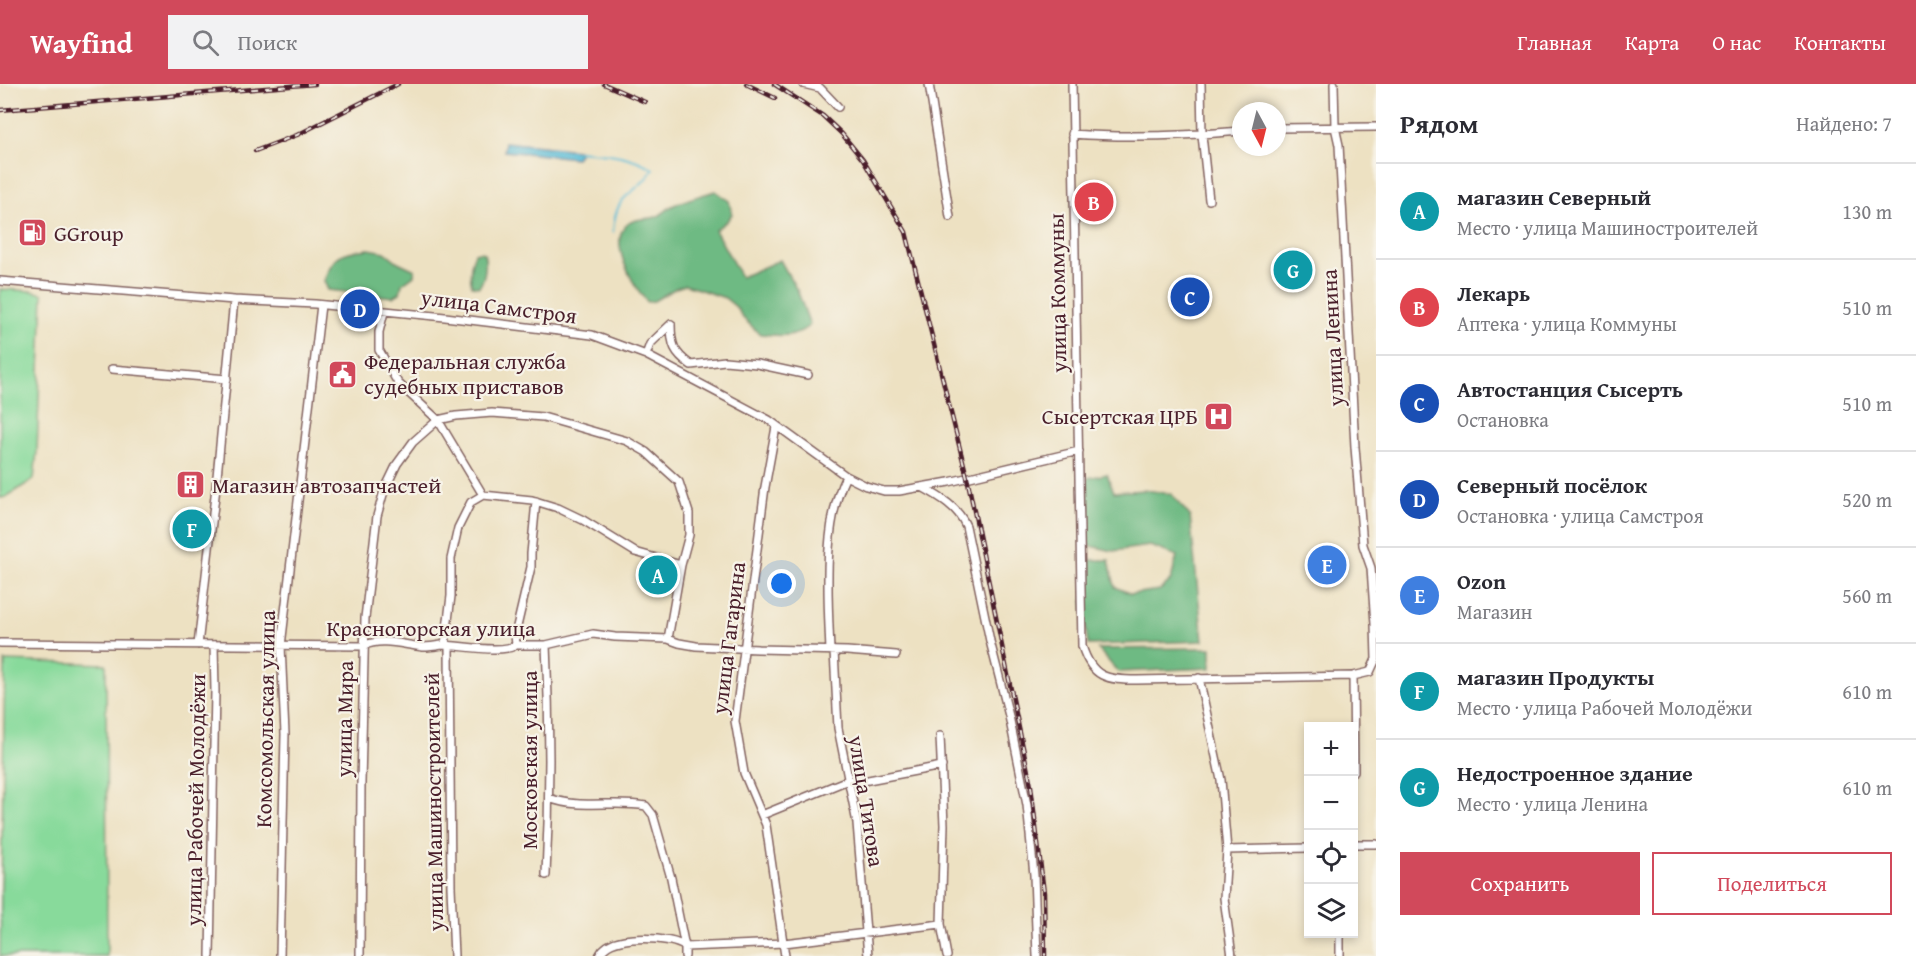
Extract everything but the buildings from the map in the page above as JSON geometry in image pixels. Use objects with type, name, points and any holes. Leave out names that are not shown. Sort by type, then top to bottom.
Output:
[{"type":"street","points":[[803,84],[820,88],[838,107]]},
{"type":"street","points":[[929,84],[950,217]]},
{"type":"street","name":"улица Коммуны","points":[[1072,84],[1082,646],[1094,670],[1110,680],[1200,678]]},
{"type":"street","points":[[1201,84],[1202,135],[1209,200]]},
{"type":"street","name":"улица Ленина","points":[[1334,84],[1355,447],[1363,545],[1371,568],[1376,624],[1376,659],[1371,672],[1353,676]]},
{"type":"street","points":[[1286,128],[1376,127]]},
{"type":"street","points":[[1072,134],[1101,137],[1202,135],[1232,132]]},
{"type":"street","name":"улица Самстроя","points":[[0,281],[321,305],[592,335],[646,356],[769,420],[846,476],[866,486],[884,490],[922,487],[1079,451]]},
{"type":"street","name":"улица Рабочей Молодёжи","points":[[198,645],[234,300]]},
{"type":"street","name":"Комсомольская улица","points":[[280,956],[285,734],[281,646],[321,305]]},
{"type":"street","points":[[384,312],[379,332],[379,350],[398,382],[438,420],[483,495],[536,501],[558,508],[583,520],[635,552],[681,565]]},
{"type":"street","points":[[646,356],[650,344],[671,324],[672,345],[682,359],[691,365],[725,361],[757,364],[808,375]]},
{"type":"street","points":[[112,369],[227,379]]},
{"type":"street","points":[[438,420],[492,413],[543,417],[627,441],[646,452],[680,482],[689,513],[689,535],[681,565],[668,639]]},
{"type":"street","name":"улица Мира","points":[[360,956],[363,646],[377,516],[384,491],[397,464],[413,442],[438,420]]},
{"type":"street","name":"улица Гагарина","points":[[776,427],[765,487],[735,721],[744,773],[766,825],[785,956]]},
{"type":"street","name":"улица Титова","points":[[846,476],[834,503],[831,523],[829,615],[838,728],[857,823],[868,956]]},
{"type":"street","points":[[922,487],[945,499],[963,519],[966,526],[1027,805],[1034,875],[1037,956]]},
{"type":"street","name":"улица Машиностроителей","points":[[454,956],[450,887],[447,646],[451,559],[458,528],[471,502],[483,495]]},
{"type":"street","points":[[516,645],[515,635],[531,567],[536,501]]},
{"type":"street","name":"Красногорская улица","points":[[0,642],[363,646],[373,641],[426,647],[512,648],[516,645],[546,645],[593,634],[668,639],[696,646],[896,655]]},
{"type":"street","name":"улица Рабочей Молодёжи","points":[[210,956],[215,724],[214,645]]},
{"type":"street","name":"Московская улица","points":[[546,645],[550,714],[546,875]]},
{"type":"street","points":[[1232,956],[1224,898],[1227,850],[1221,780],[1200,678],[1353,676],[1353,722]]},
{"type":"street","points":[[940,736],[944,825],[941,924],[947,956]]},
{"type":"street","points":[[762,815],[848,780],[863,781],[942,766]]},
{"type":"street","points":[[549,798],[573,804],[646,806],[653,815],[671,878],[686,947],[685,956]]},
{"type":"street","points":[[1358,844],[1376,844]]},
{"type":"street","points":[[1227,850],[1304,848]]},
{"type":"street","points":[[599,956],[606,947],[616,943],[646,939],[679,942],[686,947],[784,943],[941,924]]},
{"type":"street","points":[[1340,938],[1340,956]]},
{"type":"green space","points":[[716,191],[729,201],[732,214],[715,230],[741,277],[780,260],[798,292],[810,325],[805,329],[787,335],[760,334],[725,298],[685,285],[654,301],[647,302],[635,285],[621,251],[622,230],[632,221],[656,217],[672,206]]},
{"type":"green space","points":[[369,249],[385,252],[398,262],[415,270],[414,275],[402,284],[400,293],[393,297],[328,290],[324,281],[331,265],[339,256],[351,251]]},
{"type":"green space","points":[[479,252],[484,253],[485,261],[484,275],[479,287],[472,286],[470,273],[473,257]]},
{"type":"green space","points":[[0,289],[43,294],[34,479],[6,497],[0,498]]},
{"type":"green space","points":[[1107,474],[1114,492],[1146,490],[1171,494],[1190,516],[1203,641],[1088,645],[1083,606],[1088,560],[1109,560],[1115,587],[1131,594],[1160,590],[1171,580],[1177,556],[1150,546],[1113,551],[1086,545],[1087,478]]},
{"type":"green space","points":[[1211,648],[1211,668],[1118,672],[1098,649]]},
{"type":"green space","points":[[5,661],[106,664],[107,956],[0,956]]},
{"type":"water","points":[[505,142],[578,150],[579,154],[576,158],[504,151]]},
{"type":"waterway","points":[[577,151],[626,157],[653,169],[646,179],[622,201],[615,218],[613,232]]},
{"type":"railway","points":[[0,110],[315,84]]},
{"type":"railway","points":[[255,151],[297,135],[398,84]]},
{"type":"railway","points":[[604,84],[645,102]]},
{"type":"railway","points":[[746,84],[775,98]]},
{"type":"railway","points":[[774,84],[823,116],[842,134],[863,160],[906,232],[967,477],[1031,786],[1044,893],[1045,956]]},
{"type":"place","name":"Лекарь","points":[[1094,202]]},
{"type":"place","name":"GGroup","points":[[33,233]]},
{"type":"place","name":"Недостроенное здание","points":[[1293,270]]},
{"type":"place","name":"Автостанция Сысерть","points":[[1190,297]]},
{"type":"place","name":"Северный посёлок","points":[[360,309]]},
{"type":"place","name":"Федеральная служба судебных приставов","points":[[343,374]]},
{"type":"place","name":"Сысертская ЦРБ","points":[[1219,416]]},
{"type":"place","name":"Магазин автозапчастей","points":[[191,485]]},
{"type":"place","name":"магазин Продукты","points":[[192,529]]},
{"type":"place","name":"Ozon","points":[[1327,565]]},
{"type":"place","name":"магазин Северный","points":[[658,575]]}]
